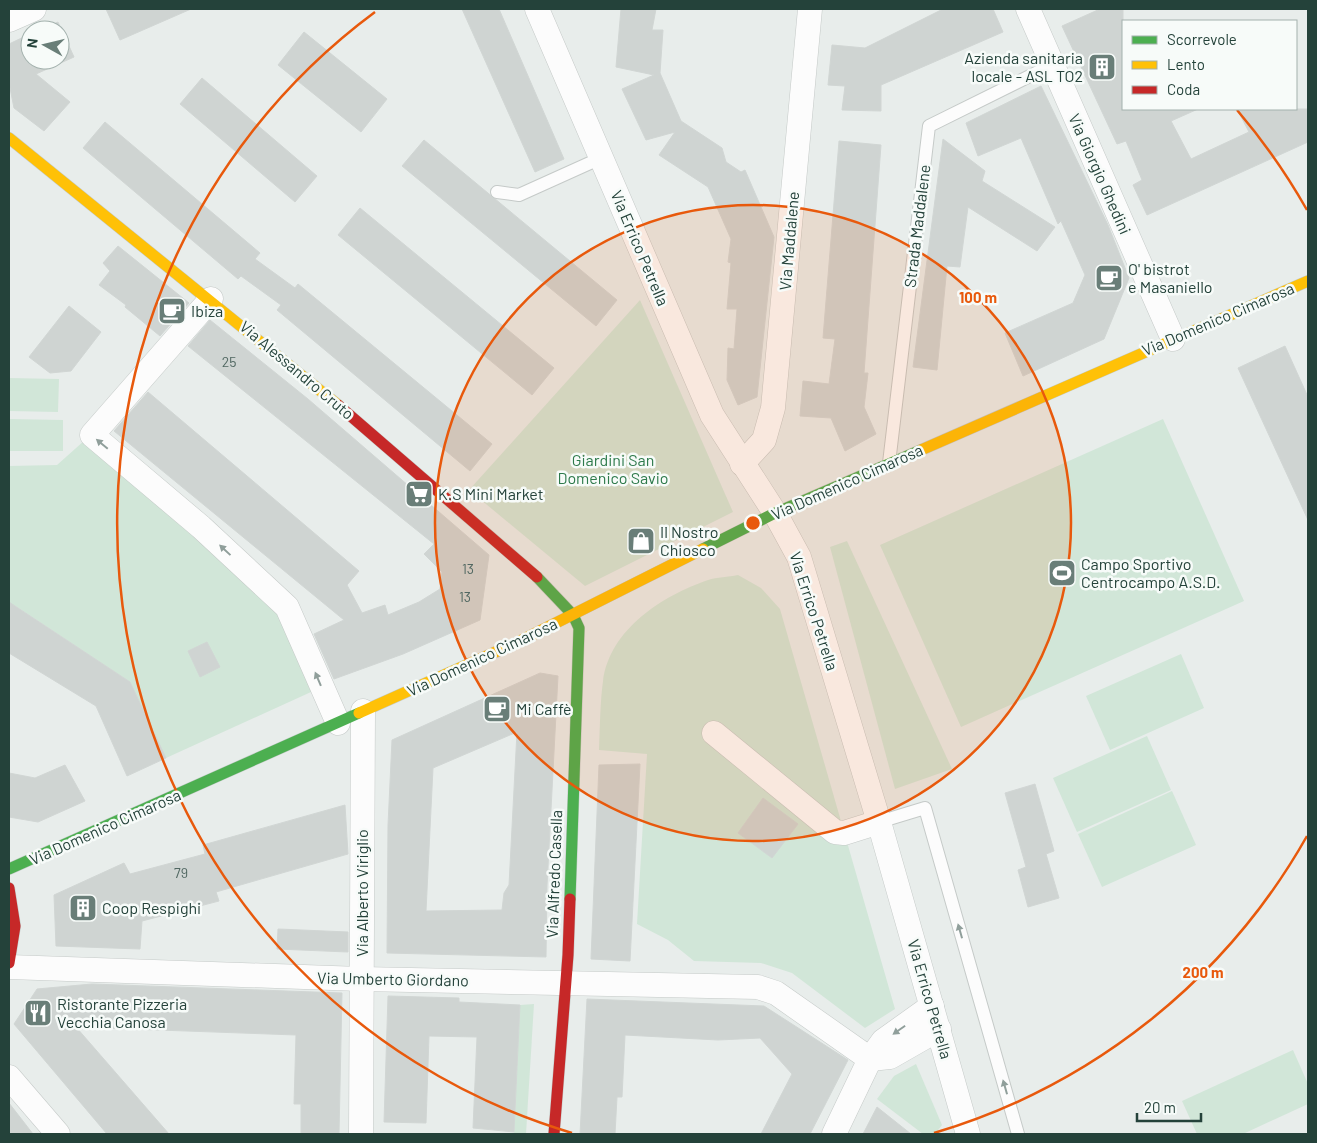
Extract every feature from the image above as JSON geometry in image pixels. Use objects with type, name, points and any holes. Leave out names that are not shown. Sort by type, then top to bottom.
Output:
[{"type":"street","points":[[9,20],[34,9]]},
{"type":"street","name":"Via Errico Petrella","points":[[537,9],[712,415],[742,464],[776,513],[799,556],[880,822],[968,1134]]},
{"type":"street","name":"Via Maddalene","points":[[742,464],[764,440],[773,408],[810,9]]},
{"type":"street","name":"Via Giorgio Ghedini","points":[[1033,10],[1052,65],[1173,339]]},
{"type":"street","name":"Via Alessandro Cruto","points":[[9,138],[318,387],[526,566],[573,615]]},
{"type":"street","name":"Via Domenico Cimarosa","points":[[9,870],[338,723],[573,615],[776,513],[1308,281]]},
{"type":"street","points":[[211,299],[92,435],[201,527],[287,607],[338,723]]},
{"type":"street","name":"Via Alfredo Casella","points":[[554,1134],[565,984],[579,628],[573,615]]},
{"type":"street","name":"Via Alberto Viriglio","points":[[361,1134],[363,711]]},
{"type":"street","points":[[714,733],[835,832],[844,833],[880,822]]},
{"type":"street","points":[[9,888],[15,911],[15,939],[9,965]]},
{"type":"street","name":"Via Umberto Giordano","points":[[9,965],[361,979],[758,987],[776,993],[870,1059]]},
{"type":"street","points":[[834,1134],[870,1059],[883,1041],[932,1006]]},
{"type":"street","points":[[870,1059],[890,1056],[939,1030]]},
{"type":"street","points":[[9,1077],[58,1134]]},
{"type":"lane","name":"Strada Maddalene","points":[[889,463],[929,126],[1052,65]]},
{"type":"lane","points":[[497,192],[519,195],[601,158]]},
{"type":"lane","points":[[880,822],[925,808],[1018,1134]]},
{"type":"green space","name":"Giardini San Domenico Savio","points":[[640,300],[733,512],[585,586],[469,490]]},
{"type":"green space","points":[[9,378],[59,379],[58,412],[9,411]]},
{"type":"green space","points":[[9,419],[63,420],[63,451],[9,451]]},
{"type":"green space","name":"Campo Sportivo Centrocampo A.S.D.","points":[[1163,419],[1244,601],[961,727],[880,545]]},
{"type":"green space","points":[[94,432],[287,607],[322,687],[166,758],[130,682],[14,605],[9,605],[9,466],[57,465]]},
{"type":"green space","points":[[847,541],[952,769],[895,789],[830,547]]},
{"type":"green space","points":[[738,575],[761,588],[780,609],[895,1009],[865,1028],[792,973],[761,963],[694,961],[668,940],[637,924],[647,754],[599,750],[602,689],[608,662],[627,630],[656,605],[673,595],[708,580]]},
{"type":"green space","points":[[1181,654],[1204,708],[1110,750],[1086,696]]},
{"type":"green space","points":[[1147,736],[1171,790],[1077,832],[1053,778]]},
{"type":"green space","points":[[1172,791],[1196,845],[1102,887],[1078,834]]},
{"type":"green space","points":[[534,1004],[526,1134],[514,1134],[520,1005]]},
{"type":"green space","points":[[1293,1050],[1308,1084],[1308,1104],[1243,1134],[1197,1134],[1182,1101]]},
{"type":"green space","points":[[916,1064],[942,1125],[935,1134],[923,1134],[877,1099],[894,1076]]},
{"type":"building","points":[[106,9],[191,9],[120,40]]},
{"type":"building","points":[[462,9],[499,9],[564,159],[535,172]]},
{"type":"building","points":[[621,9],[656,9],[652,30],[663,30],[660,73],[681,121],[722,148],[726,162],[741,172],[745,170],[774,237],[757,397],[738,405],[727,380],[728,348],[734,349],[737,309],[727,309],[731,263],[728,262],[731,239],[708,187],[659,155],[675,132],[646,140],[622,89],[654,75],[616,67]]},
{"type":"building","points":[[943,9],[993,9],[1003,32],[881,85],[881,111],[842,110],[845,86],[828,85],[832,45],[865,48]]},
{"type":"building","points":[[1100,9],[1123,9],[1122,110],[1196,110],[1171,121],[1191,159],[1249,132],[1238,110],[1308,109],[1308,142],[1147,215],[1133,185],[1142,180],[1126,141],[1117,144],[1062,26]]},
{"type":"building","points":[[304,32],[387,99],[361,132],[278,65]]},
{"type":"building","points":[[20,39],[20,70],[45,70],[36,74],[70,102],[44,131],[14,108],[9,83],[9,44]]},
{"type":"building","points":[[70,48],[74,57],[70,59]]},
{"type":"building","points":[[202,78],[317,176],[295,202],[180,104]]},
{"type":"building","points":[[1041,86],[1108,225],[1129,278],[1104,339],[1023,376],[1005,333],[1073,303],[1085,275],[1061,221],[1058,224],[1021,138],[978,156],[966,123]]},
{"type":"building","points":[[105,122],[260,253],[255,259],[295,288],[298,284],[492,444],[470,471],[277,310],[281,305],[241,276],[238,279],[83,148]]},
{"type":"building","points":[[943,139],[985,171],[982,181],[1055,227],[1037,251],[968,207],[960,267],[947,266],[937,370],[913,367]]},
{"type":"building","points":[[424,140],[617,300],[596,326],[402,166]]},
{"type":"building","points":[[839,141],[881,145],[864,373],[868,373],[864,407],[876,434],[845,451],[831,418],[800,416],[803,381],[829,384],[835,339],[823,338]]},
{"type":"building","points":[[360,208],[554,368],[532,395],[338,235]]},
{"type":"building","points":[[118,246],[189,303],[160,336],[125,307],[126,305],[99,285],[110,271],[103,263]]},
{"type":"building","points":[[69,306],[101,332],[71,371],[50,373],[29,357]]},
{"type":"building","points":[[210,320],[308,399],[489,555],[480,620],[403,654],[334,679],[314,634],[344,620],[114,431],[148,392],[359,571],[347,585],[362,613],[385,605],[388,615],[419,602],[440,589],[442,572],[424,554],[434,544],[188,346]]},
{"type":"building","points":[[1285,346],[1308,397],[1308,520],[1238,368]]},
{"type":"building","points":[[9,602],[130,682],[166,758],[127,776],[96,706],[9,653]]},
{"type":"building","points":[[207,642],[220,667],[200,677],[188,651]]},
{"type":"building","points":[[540,673],[558,676],[547,886],[546,957],[387,953],[388,825],[392,740]],"holes":[[[517,732],[509,885],[504,893],[502,910],[426,911],[433,768]]]},
{"type":"building","points":[[640,764],[630,961],[591,959],[599,765]]},
{"type":"building","points":[[65,765],[85,801],[38,822],[9,817],[9,773],[35,778]]},
{"type":"building","points":[[1035,784],[1054,851],[1046,854],[1059,898],[1028,907],[1018,870],[1026,867],[1005,793]]},
{"type":"building","points":[[763,798],[798,824],[772,858],[738,833]]},
{"type":"building","points":[[345,805],[348,854],[216,892],[219,901],[142,921],[140,949],[56,946],[54,895],[124,863],[130,874],[205,854],[203,845]]},
{"type":"building","points":[[278,929],[348,932],[348,952],[277,949]]},
{"type":"building","points":[[92,984],[342,993],[339,1134],[301,1134],[301,1104],[294,1104],[296,1035],[76,1027],[169,1134],[107,1134],[14,1024],[37,989]]},
{"type":"building","points":[[388,996],[459,998],[459,1002],[520,1005],[514,1132],[473,1128],[477,1037],[429,1036],[426,1123],[384,1122]]},
{"type":"building","points":[[587,999],[764,1006],[848,1060],[810,1134],[761,1134],[792,1074],[760,1038],[718,1040],[625,1035],[622,1097],[617,1097],[615,1134],[580,1134]]},
{"type":"building","points":[[9,1103],[33,1134],[9,1134]]},
{"type":"building","points":[[877,1107],[911,1134],[863,1134]]},
{"type":"traffic: fast","points":[[703,549],[775,513],[921,450]]},
{"type":"traffic: fast","points":[[537,577],[573,615],[579,628],[570,899]]},
{"type":"traffic: fast","points":[[9,869],[359,713]]},
{"type":"traffic: slow","points":[[9,138],[338,405]]},
{"type":"traffic: slow","points":[[921,450],[1308,281]]},
{"type":"traffic: slow","points":[[359,713],[518,642],[703,549]]},
{"type":"traffic: jam","points":[[338,405],[537,577]]},
{"type":"traffic: jam","points":[[9,888],[15,926],[9,963]]},
{"type":"traffic: jam","points":[[554,1134],[568,955],[570,899]]},
{"type":"place","name":"Azienda sanitaria locale - ASL TO2","points":[[1102,67]]},
{"type":"place","name":"O' bistrot e Masaniello","points":[[1109,278]]},
{"type":"place","name":"Ibiza","points":[[172,311]]},
{"type":"place","name":"K.S Mini Market","points":[[419,494]]},
{"type":"place","name":"Il Nostro Chiosco","points":[[641,541]]},
{"type":"place","name":"Campo Sportivo Centrocampo A.S.D.","points":[[1062,573]]},
{"type":"place","name":"Mi Caffè","points":[[497,709]]},
{"type":"place","name":"Coop Respighi","points":[[83,908]]},
{"type":"place","name":"Ristorante Pizzeria Vecchia Canosa","points":[[38,1013]]}]
